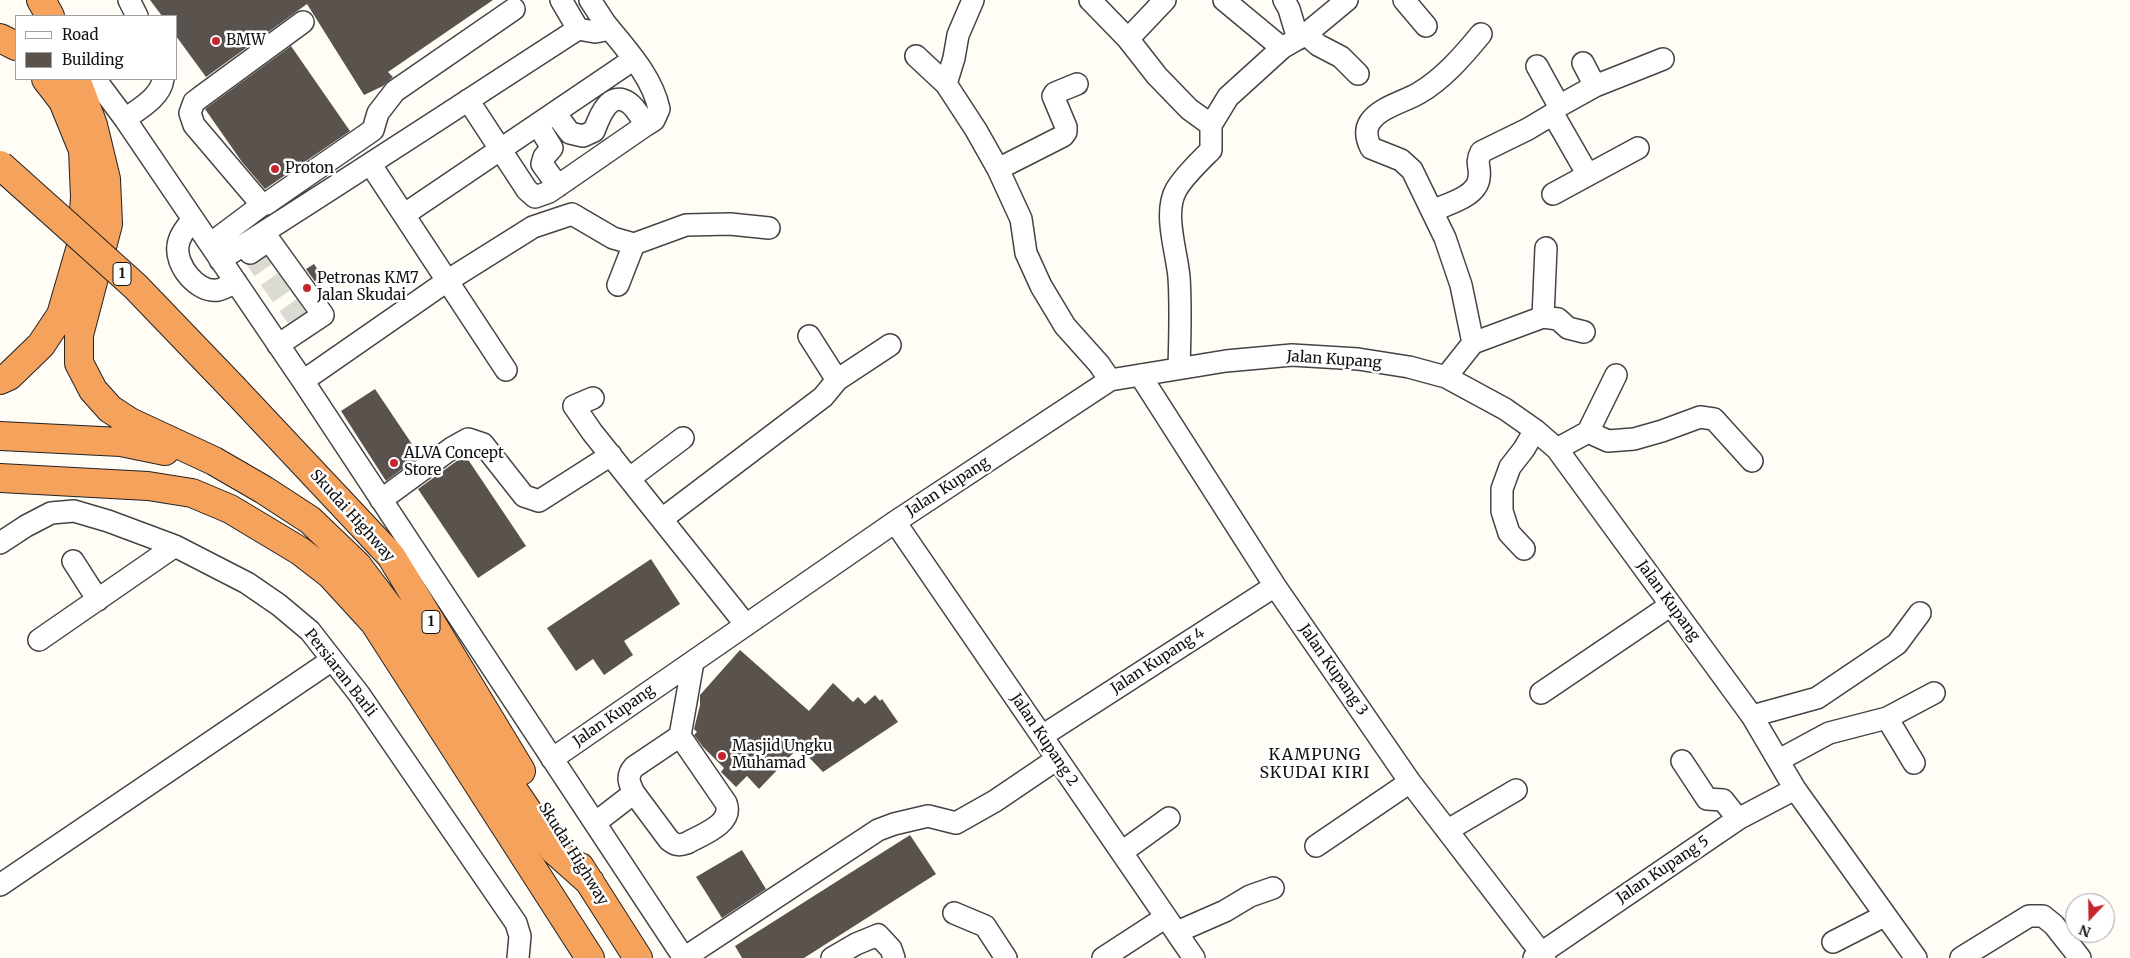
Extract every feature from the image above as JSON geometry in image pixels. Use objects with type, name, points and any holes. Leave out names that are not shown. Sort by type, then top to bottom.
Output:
[{"type":"highway","points":[[41,0],[49,15]]},
{"type":"highway","points":[[0,38],[15,46]]},
{"type":"highway","points":[[0,380],[9,376],[41,345],[61,315],[82,243],[85,197],[83,150],[63,100],[47,80]]},
{"type":"highway","points":[[76,80],[93,124],[106,178],[108,224],[78,335],[79,363],[93,390],[110,409],[144,429],[214,461],[310,520],[357,565],[397,618],[554,850],[590,882]]},
{"type":"highway","name":"Skudai Highway","points":[[0,165],[135,286],[391,556],[638,958]]},
{"type":"highway","points":[[0,436],[121,442],[214,461]]},
{"type":"highway","points":[[0,478],[148,486],[192,493],[230,509],[269,532],[331,575],[374,622],[590,958]]},
{"type":"street","points":[[129,0],[136,15]]},
{"type":"street","points":[[561,0],[578,29]]},
{"type":"street","points":[[468,100],[531,195],[535,197],[558,186],[654,120],[660,109],[655,92],[634,59],[590,0]]},
{"type":"street","points":[[946,84],[954,58],[958,35],[973,0]]},
{"type":"street","points":[[1090,0],[1128,39],[1157,76],[1189,109],[1211,125]]},
{"type":"street","points":[[1128,39],[1165,0]]},
{"type":"street","points":[[1224,0],[1295,40],[1318,45],[1341,57],[1358,74]]},
{"type":"street","points":[[1284,0],[1290,9],[1295,40]]},
{"type":"street","points":[[1179,368],[1181,315],[1179,274],[1172,235],[1171,214],[1175,191],[1211,150],[1211,125],[1228,97],[1346,0]]},
{"type":"street","points":[[1404,0],[1426,26]]},
{"type":"street","points":[[193,219],[180,236],[178,254],[182,266],[195,282],[206,289],[218,290],[223,264],[262,205],[373,130],[378,114],[395,91],[514,9]]},
{"type":"street","points":[[262,205],[194,125],[190,113],[194,102],[303,22]]},
{"type":"street","points":[[223,264],[468,100],[578,29],[595,32],[601,31],[605,22]]},
{"type":"street","points":[[1473,343],[1461,286],[1445,238],[1412,170],[1401,160],[1371,148],[1366,131],[1368,124],[1374,116],[1419,93],[1444,74],[1467,51],[1480,34]]},
{"type":"street","points":[[916,56],[946,84],[976,130],[998,169],[1021,219],[1026,253],[1041,286],[1065,326],[1100,364],[1110,380]]},
{"type":"street","points":[[405,214],[634,59]]},
{"type":"street","points":[[1432,211],[1471,193],[1477,186],[1480,177],[1477,164],[1481,152],[1528,129],[1595,86],[1663,59]]},
{"type":"street","points":[[1583,63],[1595,86]]},
{"type":"street","points":[[1537,66],[1588,175]]},
{"type":"street","points":[[96,80],[125,119],[303,381],[684,958],[878,830],[928,816],[956,823],[995,801],[1057,759]]},
{"type":"street","points":[[125,119],[156,94],[163,80]]},
{"type":"street","points":[[998,169],[1063,136],[1066,127],[1053,96],[1077,84]]},
{"type":"street","points":[[555,113],[570,133],[583,136],[594,131],[606,105],[613,101],[625,101],[631,104],[646,126]]},
{"type":"street","points":[[538,125],[552,148],[544,157],[542,164],[558,186]]},
{"type":"street","points":[[1553,194],[1638,148]]},
{"type":"street","points":[[371,165],[506,370]]},
{"type":"street","points":[[303,381],[447,281],[533,228],[572,214],[613,238],[634,244],[686,225],[730,224],[769,228]]},
{"type":"street","points":[[263,238],[269,240],[322,315],[278,345]]},
{"type":"street","points":[[618,285],[634,244]]},
{"type":"street","points":[[1543,317],[1546,248]]},
{"type":"street","points":[[1446,377],[1473,343],[1543,317],[1558,319],[1568,328],[1584,332]]},
{"type":"street","points":[[809,336],[837,380]]},
{"type":"street","points":[[662,519],[823,396],[837,380],[890,345]]},
{"type":"street","name":"Jalan Kupang","points":[[552,759],[895,522],[1110,380],[1226,361],[1292,355],[1358,359],[1408,367],[1446,377],[1505,409],[1535,430],[1557,449],[1752,716],[1795,789],[1884,916],[1916,958]]},
{"type":"street","name":"Jalan Kupang 3","points":[[1140,374],[1275,586],[1410,782],[1448,830],[1540,956]]},
{"type":"street","points":[[1557,449],[1588,432],[1616,375]]},
{"type":"street","points":[[593,398],[574,406],[746,625]]},
{"type":"street","points":[[1588,432],[1608,441],[1634,439],[1662,432],[1700,417],[1714,419],[1752,461]]},
{"type":"street","points":[[1524,549],[1509,533],[1502,511],[1502,489],[1510,467],[1535,430]]},
{"type":"street","points":[[630,478],[683,438]]},
{"type":"street","points":[[381,500],[452,448],[468,439],[483,444],[524,496],[539,501],[612,455]]},
{"type":"street","name":"Persiaran Barli","points":[[0,543],[51,513],[74,511],[108,521],[175,546],[247,583],[279,605],[310,631],[359,694],[516,924],[520,936],[518,958]]},
{"type":"street","name":"Jalan Kupang 2","points":[[895,522],[1194,958]]},
{"type":"street","points":[[39,640],[175,546]]},
{"type":"street","points":[[73,561],[98,600]]},
{"type":"street","name":"Jalan Kupang 4","points":[[1042,736],[1275,586]]},
{"type":"street","points":[[1541,693],[1671,605]]},
{"type":"street","points":[[1752,716],[1817,698],[1896,644],[1920,612]]},
{"type":"street","points":[[0,885],[332,660]]},
{"type":"street","points":[[680,736],[729,810],[727,817],[722,822],[681,845],[674,844],[670,840],[634,793],[628,778],[630,772],[680,736],[693,662]]},
{"type":"street","points":[[1779,760],[1829,734],[1887,718],[1934,693]]},
{"type":"street","points":[[1887,718],[1914,763]]},
{"type":"street","points":[[1682,761],[1707,799],[1723,800],[1738,819]]},
{"type":"street","points":[[1316,846],[1410,782]]},
{"type":"street","name":"Jalan Kupang 5","points":[[1540,956],[1738,819],[1795,789]]},
{"type":"street","points":[[1448,830],[1516,790]]},
{"type":"street","points":[[595,823],[634,793]]},
{"type":"street","points":[[1122,852],[1169,818]]},
{"type":"street","points":[[1103,958],[1171,925],[1225,911],[1250,896],[1273,888]]},
{"type":"street","points":[[954,914],[986,926],[1006,958]]},
{"type":"street","points":[[1833,942],[1884,916]]},
{"type":"street","points":[[1961,958],[2029,916],[2043,916],[2054,925],[2080,958]]},
{"type":"street","points":[[834,958],[856,944],[878,935],[891,949],[894,958]]},
{"type":"building","points":[[150,0],[493,0],[388,72],[393,77],[383,86],[364,95],[307,4],[206,77],[178,39],[178,15],[161,15]]},
{"type":"building","points":[[291,46],[350,131],[265,189],[242,162],[205,109]]},
{"type":"building","points":[[314,264],[326,282],[319,287],[306,269]]},
{"type":"building","points":[[375,389],[420,456],[386,481],[341,411]]},
{"type":"building","points":[[465,455],[526,546],[478,578],[418,489]]},
{"type":"building","points":[[651,559],[680,604],[624,641],[633,655],[604,675],[593,659],[576,671],[547,628]]},
{"type":"building","points":[[740,650],[809,711],[833,683],[853,702],[858,697],[865,704],[875,695],[880,701],[882,699],[898,722],[823,772],[799,747],[759,789],[747,776],[736,787],[721,772],[724,768],[694,735],[697,732],[694,729],[700,705],[700,695]]},
{"type":"building","points":[[910,835],[936,874],[804,958],[742,958],[735,946]]},
{"type":"building","points":[[742,850],[766,889],[722,918],[696,877]]},
{"type":"tunnel","points":[[251,253],[304,328]]},
{"type":"place","name":"BMW","points":[[216,41]]},
{"type":"place","name":"Proton","points":[[275,169]]},
{"type":"place","name":"Petronas KM7 Jalan Skudai","points":[[307,288]]},
{"type":"place","name":"ALVA Concept Store","points":[[394,463]]},
{"type":"place","name":"Masjid Ungku Muhamad","points":[[722,756]]},
{"type":"district","name":"KAMPUNG SKUDAI KIRI","points":[[1315,764]]}]
